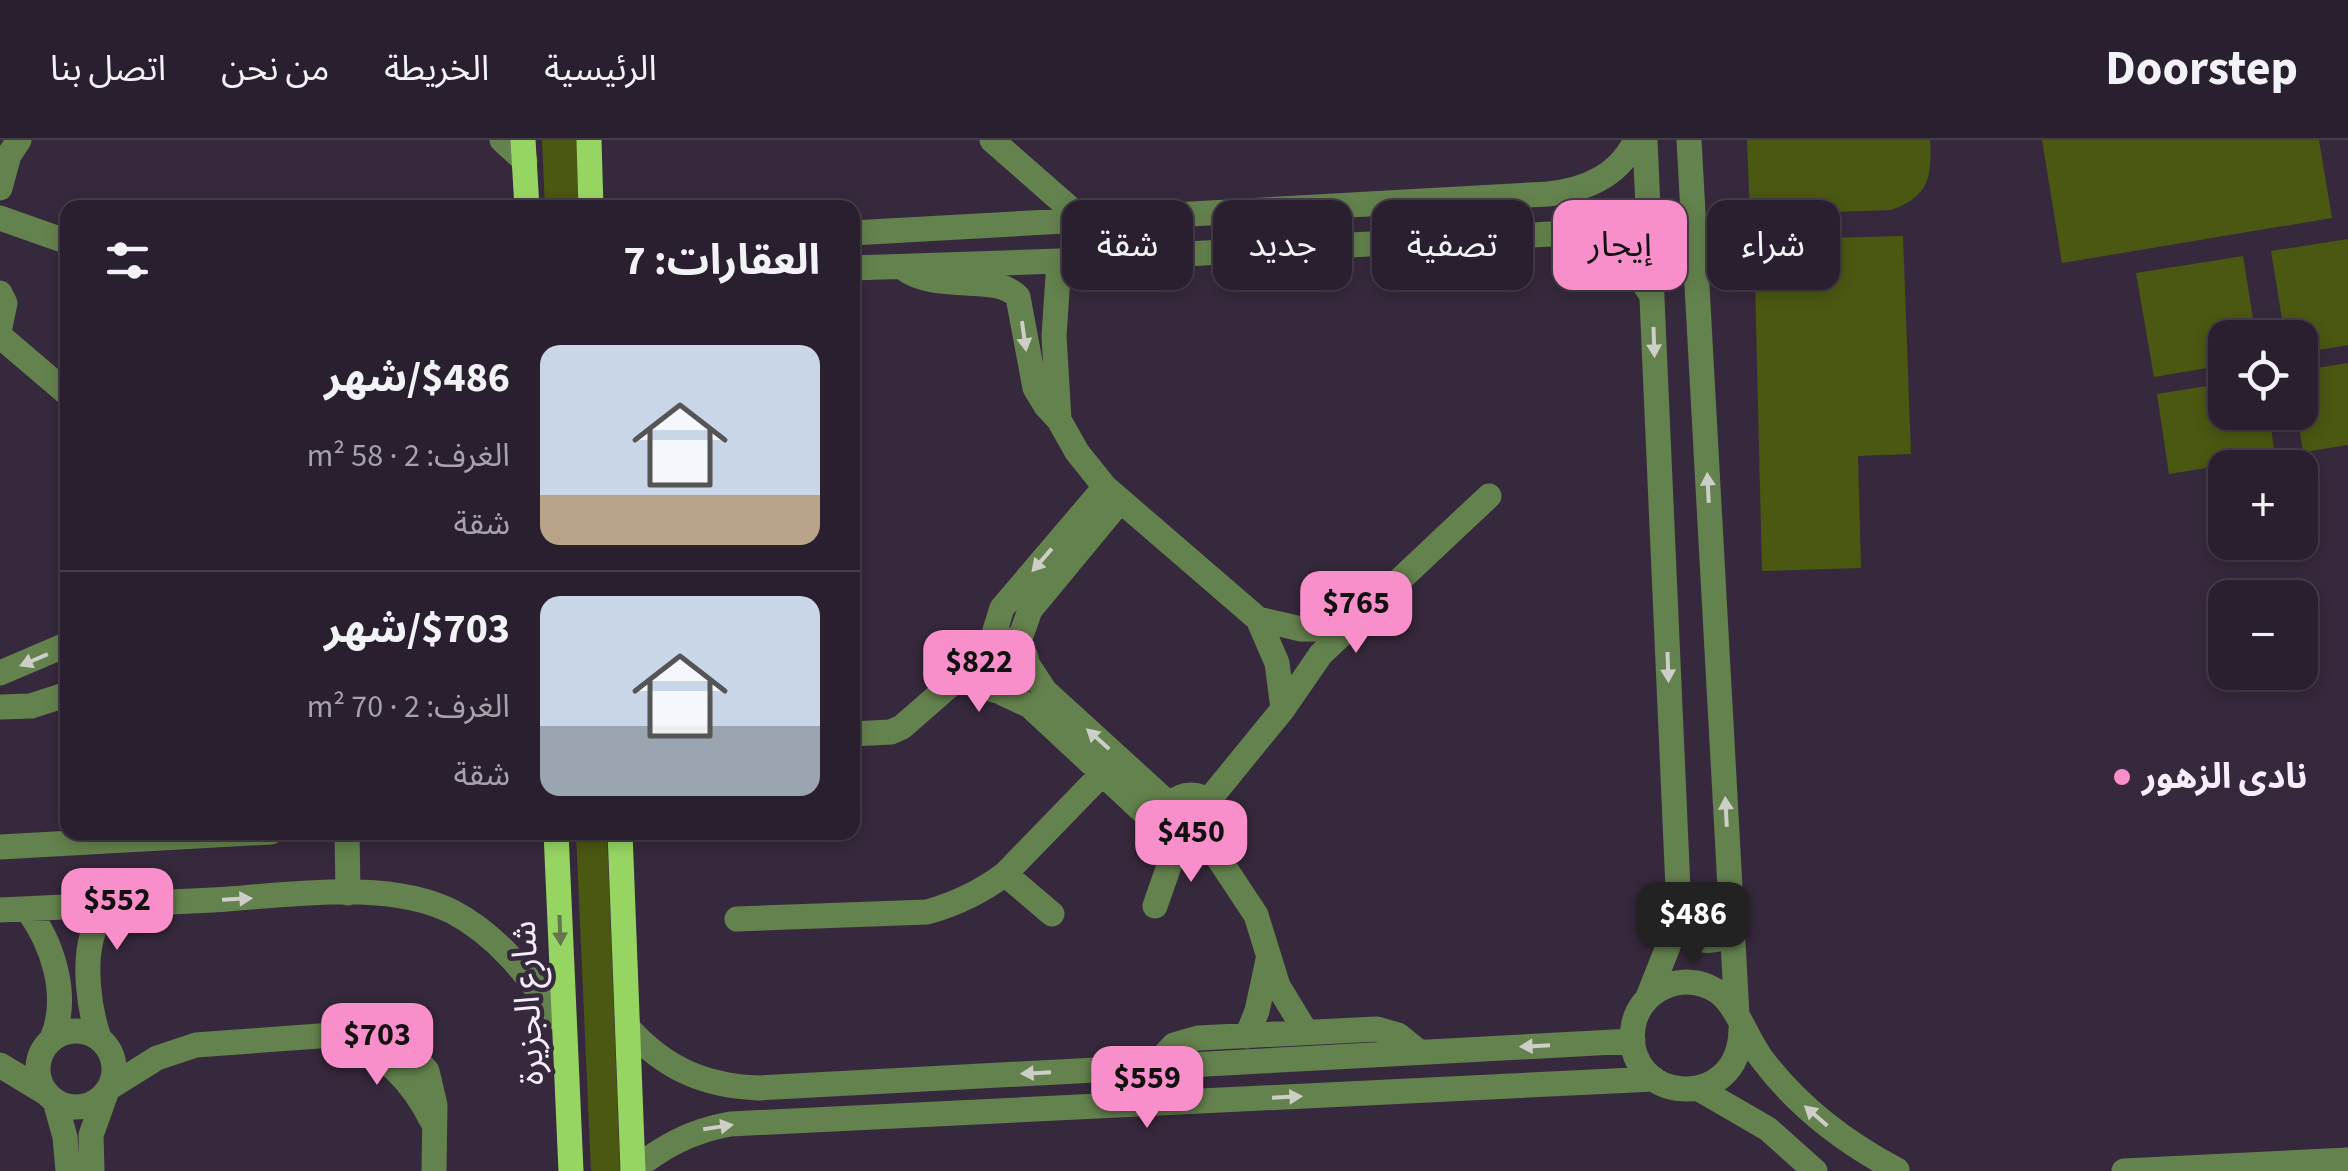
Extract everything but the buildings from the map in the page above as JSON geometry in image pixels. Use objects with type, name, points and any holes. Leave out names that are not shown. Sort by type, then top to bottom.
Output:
[{"type":"main road","points":[[588,140],[591,197]]},
{"type":"main road","points":[[524,151],[527,200]]},
{"type":"main road","name":"شارع الجزيرة","points":[[556,840],[572,1171]]},
{"type":"main road","points":[[620,840],[633,1171]]},
{"type":"street","points":[[0,188],[9,155],[19,140]]},
{"type":"street","points":[[502,140],[524,151]]},
{"type":"street","points":[[992,140],[1062,202]]},
{"type":"street","points":[[1193,214],[1574,191],[1598,181],[1618,166],[1636,140]]},
{"type":"street","points":[[1644,140],[1678,889],[1669,944],[1636,1018],[1633,1041],[1640,1062],[1654,1079],[1668,1087],[1699,1089],[1712,1084],[1732,1067],[1738,1056],[1740,1022],[1689,140]]},
{"type":"street","points":[[1548,194],[1550,234]]},
{"type":"street","points":[[0,218],[60,239]]},
{"type":"street","points":[[860,233],[1062,221]]},
{"type":"street","points":[[860,267],[1550,234],[1582,236],[1611,249],[1636,270],[1652,297]]},
{"type":"street","points":[[1059,260],[1054,376],[1059,420]]},
{"type":"street","points":[[899,265],[915,277],[934,282],[1012,290],[1020,304],[1034,388],[1077,452],[1113,494],[1258,620],[1276,663],[1282,709]]},
{"type":"street","points":[[0,292],[5,303],[0,327]]},
{"type":"street","points":[[0,336],[60,387]]},
{"type":"street","points":[[1000,692],[1023,682],[1002,608],[1113,494]]},
{"type":"street","points":[[1208,801],[1321,654],[1488,496]]},
{"type":"street","points":[[1258,620],[1301,629],[1344,630]]},
{"type":"street","points":[[0,673],[60,647]]},
{"type":"street","points":[[1013,650],[978,652],[975,669],[984,685],[1030,706],[1171,839],[1193,850],[1209,844],[1216,836],[1218,817],[1208,801],[1188,795],[1170,805],[1164,823],[1171,839],[1155,906]]},
{"type":"street","points":[[1013,650],[1045,691],[1170,805]]},
{"type":"street","points":[[860,734],[891,732],[902,727],[975,669]]},
{"type":"street","points":[[0,707],[31,706],[60,697]]},
{"type":"street","points":[[737,919],[927,912],[968,898],[1005,874],[1102,774]]},
{"type":"street","points":[[0,848],[135,840]]},
{"type":"street","points":[[346,840],[348,893]]},
{"type":"street","points":[[1209,844],[1256,916],[1284,998],[1306,1032]]},
{"type":"street","points":[[1005,874],[1052,914]]},
{"type":"street","points":[[0,910],[348,893],[408,897],[451,911],[490,935],[521,967],[564,1025]]},
{"type":"street","points":[[92,1171],[92,1135],[115,1073],[114,1059],[103,1042],[91,1008],[92,932],[110,905]]},
{"type":"street","points":[[27,909],[43,934],[55,967],[58,1011],[37,1068],[65,1137],[68,1171]]},
{"type":"street","points":[[1675,917],[1685,932],[1700,940],[1718,940],[1733,932]]},
{"type":"street","points":[[1247,1036],[1261,999],[1268,960]]},
{"type":"street","points":[[55,967],[90,966]]},
{"type":"street","points":[[1648,997],[1675,983],[1690,982],[1719,991],[1784,1086],[1809,1111],[1866,1154],[1896,1170],[1920,1171]]},
{"type":"street","points":[[1154,1067],[1166,1050],[1182,1041],[1306,1032],[1376,1029],[1398,1035],[1419,1052]]},
{"type":"street","points":[[630,1030],[650,1052],[674,1069],[710,1084],[759,1088],[1633,1041]]},
{"type":"street","points":[[0,1056],[31,1050],[67,1031],[84,1031],[103,1042],[157,1058]]},
{"type":"street","points":[[0,1065],[51,1097],[82,1107],[157,1058],[196,1045],[340,1035],[389,1062],[414,1089],[433,1122],[434,1171]]},
{"type":"street","points":[[1593,1043],[1600,1058],[1594,1082]]},
{"type":"street","points":[[633,1171],[678,1138],[704,1128],[760,1122],[1654,1079]]},
{"type":"street","points":[[759,1088],[760,1122]]},
{"type":"street","points":[[1699,1089],[1768,1129],[1815,1171]]},
{"type":"street","points":[[2124,1171],[2348,1160]]},
{"type":"green space","points":[[542,140],[577,140],[580,200],[545,200]]},
{"type":"green space","points":[[1747,140],[1930,140],[1929,175],[1921,192],[1891,210],[1840,212],[1840,200],[1749,200]]},
{"type":"green space","points":[[2042,140],[2319,140],[2332,218],[2062,263]]},
{"type":"green space","points":[[1903,236],[1911,454],[1858,456],[1861,568],[1762,571],[1755,290],[1840,290],[1840,238]]},
{"type":"green space","points":[[2348,239],[2348,345],[2318,350],[2318,320],[2282,320],[2271,251]]},
{"type":"green space","points":[[2243,256],[2253,320],[2208,320],[2208,368],[2154,377],[2136,273]]},
{"type":"green space","points":[[2348,363],[2348,445],[2303,450],[2300,430],[2318,430],[2318,368]]},
{"type":"green space","points":[[2208,386],[2208,430],[2271,430],[2274,450],[2208,450],[2208,468],[2169,474],[2157,394]]},
{"type":"green space","points":[[576,840],[607,840],[620,1171],[591,1171]]},
{"type":"place","name":"نادى الزهور","points":[[2122,777]]}]
